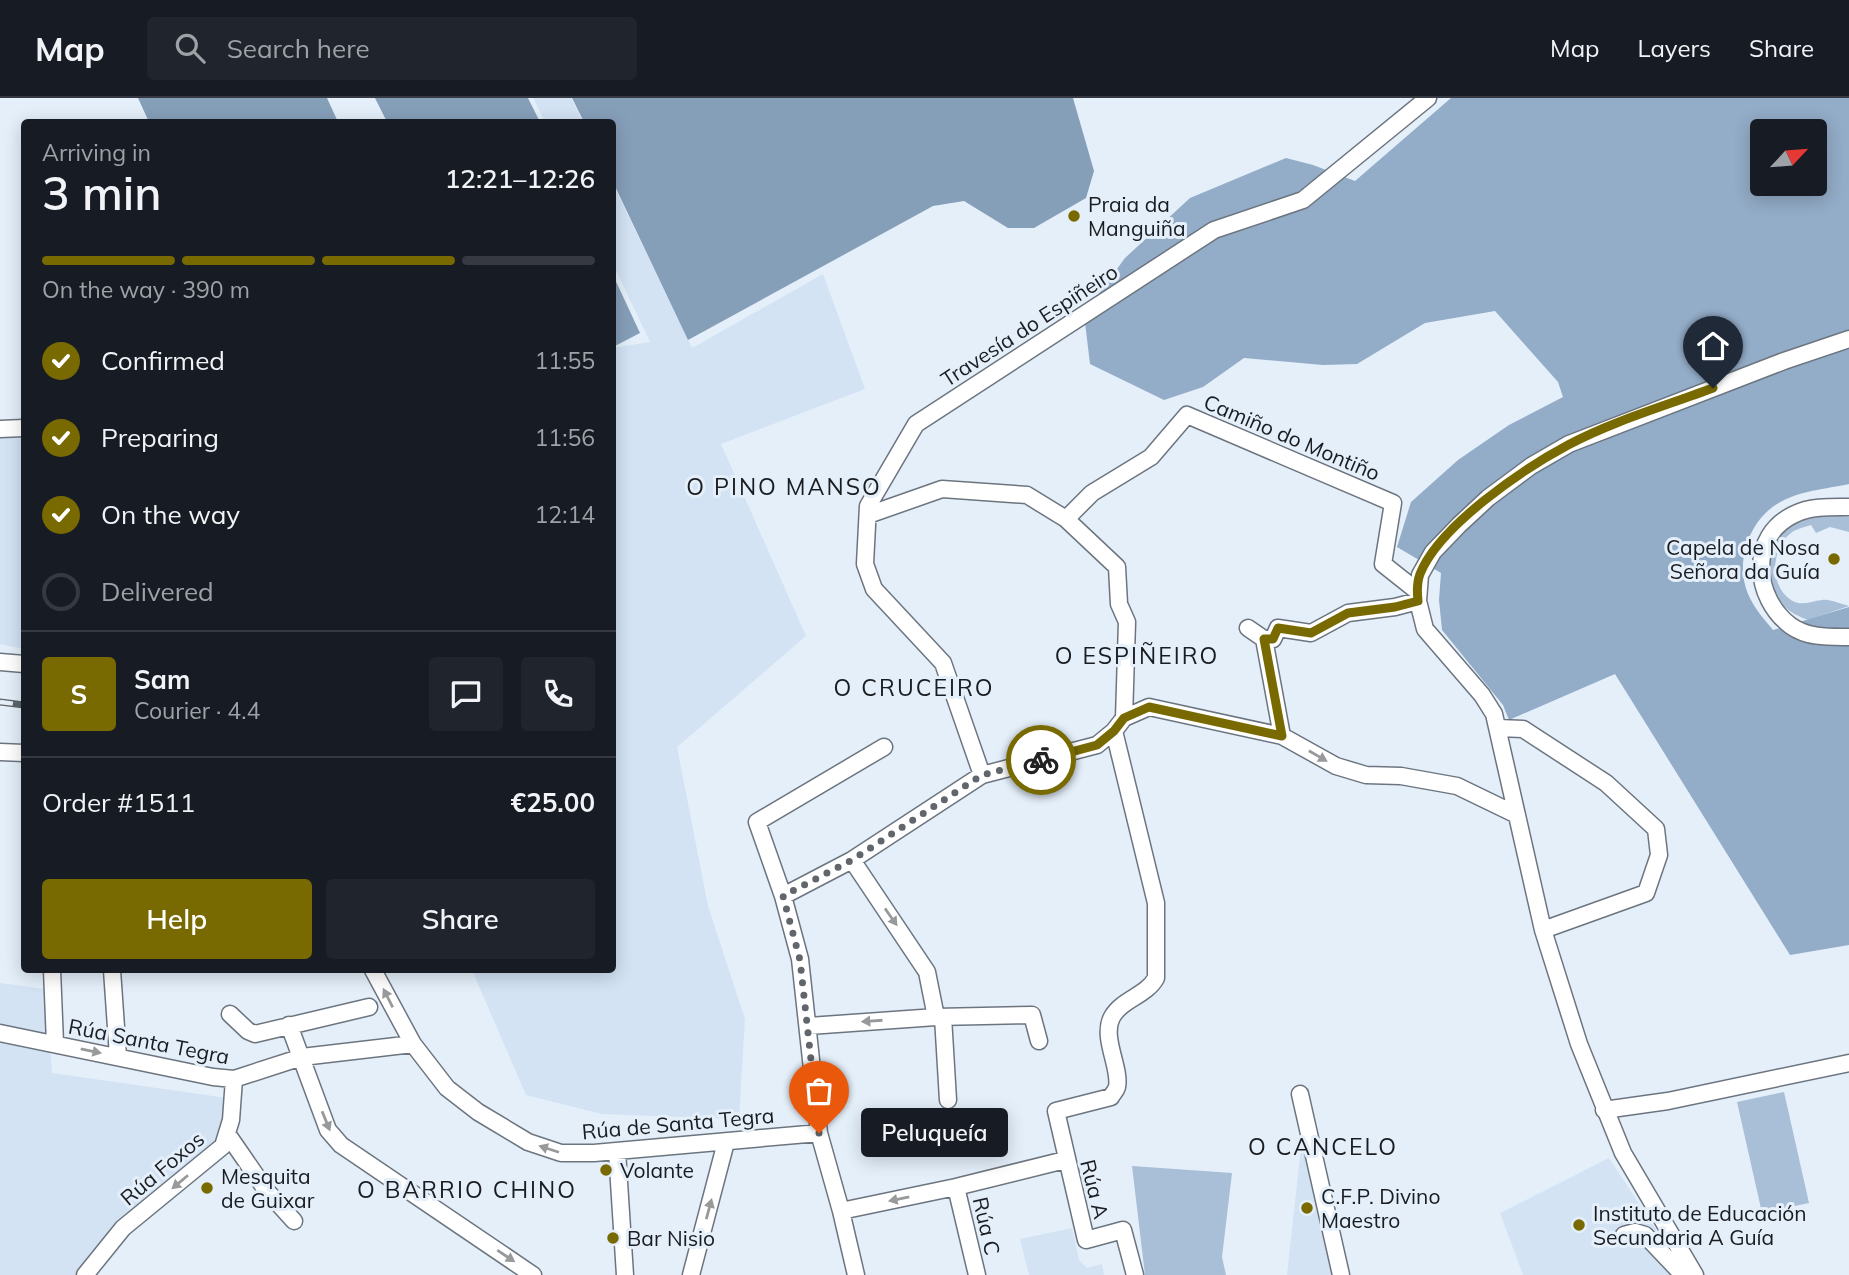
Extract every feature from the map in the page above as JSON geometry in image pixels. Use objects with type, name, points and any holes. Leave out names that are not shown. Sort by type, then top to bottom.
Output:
[{"type":"street","name":"Travesía do Espiñeiro","points":[[982,775],[943,663],[874,589],[865,564],[868,506],[916,424],[1214,230],[1303,200],[1428,98]]},
{"type":"street","points":[[1695,1275],[1623,1153],[1604,1110],[1579,1044],[1544,930],[1494,714],[1482,695],[1425,629],[1418,596],[1420,575],[1433,552],[1488,498],[1531,466],[1569,444],[1784,361],[1849,339]]},
{"type":"street","name":"Camiño do Montiño","points":[[1066,519],[1092,493],[1151,457],[1187,415],[1393,503],[1382,564],[1418,596]]},
{"type":"street","points":[[868,515],[942,489],[1027,495],[1066,519],[1117,567],[1119,604],[1127,622],[1119,724]]},
{"type":"street","points":[[1849,507],[1826,507],[1796,513],[1787,519],[1765,543],[1760,571],[1770,604],[1792,626],[1819,637],[1849,637]]},
{"type":"street","points":[[1248,628],[1264,639],[1273,639],[1278,628],[1311,633],[1348,613],[1395,607],[1418,596]]},
{"type":"street","points":[[1264,639],[1282,736]]},
{"type":"street","points":[[0,662],[21,664]]},
{"type":"street","points":[[783,896],[852,860],[982,775],[1097,745],[1119,724],[1149,707],[1282,736],[1336,766],[1366,775],[1401,776],[1457,786],[1517,815]]},
{"type":"street","name":"Rúa A","points":[[1119,724],[1156,904],[1156,978],[1151,987],[1125,1004],[1112,1017],[1109,1030],[1117,1087],[1111,1097],[1056,1111],[1065,1160],[1086,1240],[1122,1230],[1135,1275]]},
{"type":"street","points":[[1498,728],[1523,729],[1606,783],[1656,829],[1659,855],[1646,893],[1544,930]]},
{"type":"street","points":[[856,1275],[819,1133],[800,960],[783,896],[757,822],[884,747]]},
{"type":"street","points":[[0,752],[21,753]]},
{"type":"street","points":[[852,860],[927,972],[939,1017],[947,1100]]},
{"type":"street","points":[[52,973],[55,1043]]},
{"type":"street","points":[[112,973],[118,1056]]},
{"type":"street","name":"Rúa de Santa Tegra","points":[[375,973],[412,1044],[447,1088],[478,1112],[528,1142],[561,1153],[617,1152],[763,1136],[819,1133]]},
{"type":"street","points":[[230,1014],[255,1034],[369,1007]]},
{"type":"street","points":[[809,1026],[939,1017],[1032,1015],[1040,1041]]},
{"type":"street","points":[[289,1026],[328,1130],[341,1145],[533,1275]]},
{"type":"street","name":"Rúa Santa Tegra","points":[[0,1033],[234,1079],[302,1057],[412,1044]]},
{"type":"street","points":[[1604,1110],[1668,1101],[1849,1063]]},
{"type":"street","name":"Rúa Foxos","points":[[85,1275],[124,1228],[223,1146],[228,1135],[234,1079]]},
{"type":"street","points":[[1300,1094],[1341,1275]]},
{"type":"street","points":[[228,1135],[265,1190],[294,1221]]},
{"type":"street","points":[[691,1275],[726,1142]]},
{"type":"street","points":[[617,1152],[625,1275]]},
{"type":"street","points":[[841,1211],[956,1187],[1065,1160]]},
{"type":"street","name":"Rúa C","points":[[956,1187],[977,1275]]},
{"type":"street","points":[[1624,1235],[1635,1232],[1645,1235],[1683,1275]]},
{"type":"shaded area","points":[[138,98],[327,98],[337,119],[148,119]]},
{"type":"shaded area","points":[[375,98],[528,98],[538,119],[386,119]]},
{"type":"shaded area","points":[[533,98],[571,98],[582,119],[544,119]]},
{"type":"shaded area","points":[[572,98],[1073,98],[1094,171],[1086,198],[1034,228],[1008,228],[964,201],[933,206],[688,340],[616,188],[616,119],[582,119]]},
{"type":"shaded area","points":[[1451,98],[1849,98],[1849,484],[1793,496],[1767,512],[1752,532],[1743,569],[1750,599],[1773,630],[1849,607],[1849,945],[1790,955],[1615,674],[1509,720],[1503,705],[1442,630],[1439,600],[1441,573],[1397,547],[1411,502],[1458,460],[1509,425],[1563,397],[1558,382],[1495,311],[1425,323],[1357,364],[1323,365],[1244,358],[1203,387],[1164,400],[1090,364],[1084,314],[1125,258],[1190,198],[1286,158],[1355,181]]},
{"type":"shaded area","points":[[616,190],[692,348],[823,274],[865,389],[721,444],[806,636],[677,747],[708,906],[745,1019],[739,1119],[602,1114],[526,1095],[473,973],[616,973],[616,348],[650,342],[616,270]]},
{"type":"shaded area","points":[[616,281],[640,333],[616,345]]},
{"type":"shaded area","points":[[21,419],[21,648],[0,644],[0,427]]},
{"type":"shaded area","points":[[1815,517],[1849,517],[1849,532],[1830,527],[1816,533],[1811,525],[1801,528],[1784,540],[1776,557],[1779,586],[1791,600],[1802,603],[1825,600],[1849,606],[1808,620],[1789,610],[1779,598],[1770,570],[1772,551],[1781,534],[1793,525]]},
{"type":"shaded area","points":[[0,983],[45,989],[52,1073],[227,1098],[222,1143],[80,1275],[0,1275]]},
{"type":"shaded area","points":[[1784,1092],[1809,1203],[1762,1213],[1737,1102]]},
{"type":"shaded area","name":"C.F.P. Divino Maestro","points":[[1301,1147],[1306,1147],[1335,1275],[1287,1275]]},
{"type":"shaded area","name":"Instituto de Educación Secundaria A Guía","points":[[1609,1158],[1682,1269],[1677,1275],[1523,1275],[1500,1213]]},
{"type":"shaded area","points":[[1132,1166],[1232,1173],[1222,1257],[1226,1275],[1145,1275]]},
{"type":"shaded area","points":[[1072,1228],[1079,1260],[1087,1268],[1102,1264],[1104,1275],[1029,1275],[1020,1239]]},
{"type":"railway","points":[[0,702],[21,705]]},
{"type":"way so far","points":[[819,1133],[800,960],[783,896],[852,860],[982,775],[1041,760]]},
{"type":"place","name":"Praia da Manguiña","points":[[1074,216]]},
{"type":"place","name":"Capela de Nosa Señora da Guía","points":[[1834,559]]},
{"type":"place","name":"Peluqueía","points":[[819,1133]]},
{"type":"place","name":"Volante","points":[[606,1170]]},
{"type":"place","name":"Mesquita de Guixar","points":[[207,1188]]},
{"type":"place","name":"C.F.P. Divino Maestro","points":[[1307,1208]]},
{"type":"place","name":"Instituto de Educación Secundaria A Guía","points":[[1579,1225]]},
{"type":"place","name":"Bar Nisio","points":[[613,1238]]},
{"type":"district","name":"O PINO MANSO","points":[[784,486]]},
{"type":"district","name":"O ESPIÑEIRO","points":[[1137,655]]},
{"type":"district","name":"O CRUCEIRO","points":[[914,687]]},
{"type":"district","name":"O CANCELO","points":[[1323,1146]]},
{"type":"district","name":"O BARRIO CHINO","points":[[467,1189]]},
{"type":"route","points":[[1041,760],[1097,745],[1114,731],[1124,718],[1149,707],[1282,736],[1264,639],[1273,639],[1278,628],[1311,633],[1348,613],[1418,601],[1420,575],[1433,552],[1488,498],[1531,466],[1569,444],[1713,388]]}]
